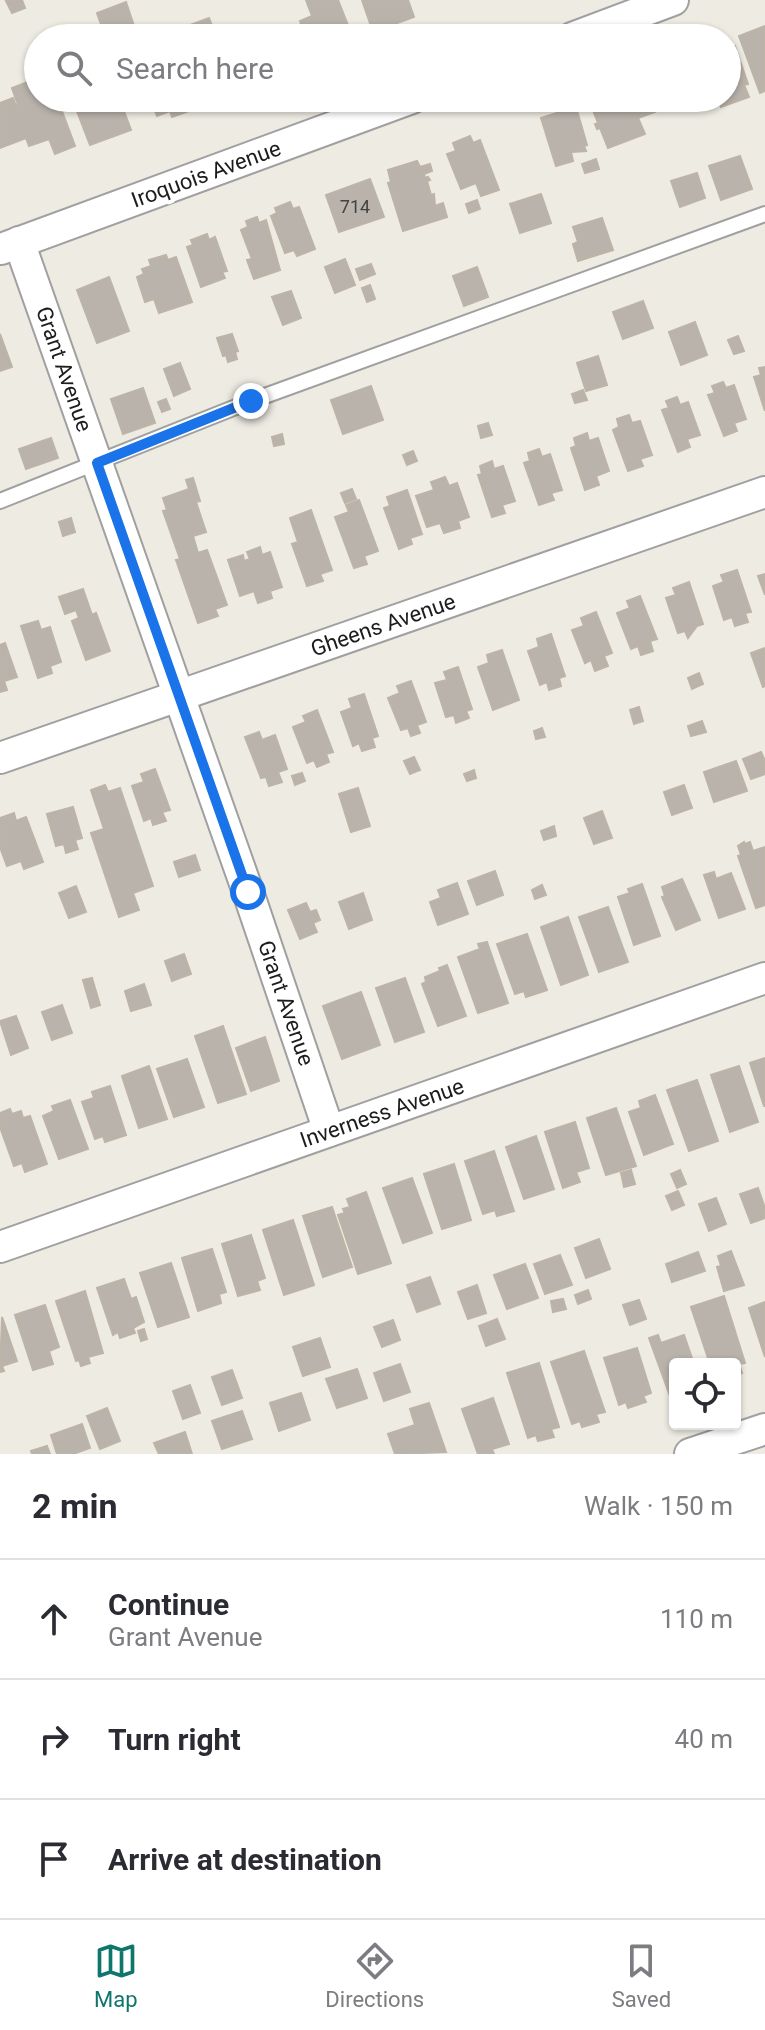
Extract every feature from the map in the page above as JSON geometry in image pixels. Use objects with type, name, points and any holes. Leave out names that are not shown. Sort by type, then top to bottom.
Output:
[{"type":"street","points":[[609,24],[673,0]]},
{"type":"street","name":"Iroquois Avenue","points":[[10,245],[374,112]]},
{"type":"street","name":"Grant Avenue","points":[[10,245],[97,463],[329,1131]]},
{"type":"street","name":"Gheens Avenue","points":[[0,758],[765,492]]},
{"type":"street","name":"Inverness Avenue","points":[[0,1247],[765,978]]},
{"type":"street","points":[[690,1454],[749,1440]]},
{"type":"lane","points":[[0,501],[251,401],[765,214]]},
{"type":"building","points":[[22,0],[25,8],[12,13],[6,1]]},
{"type":"building","points":[[306,0],[338,0],[347,24],[301,24],[300,21],[312,16]]},
{"type":"building","points":[[362,0],[408,0],[414,17],[395,24],[370,24]]},
{"type":"building","points":[[126,2],[133,24],[101,24],[97,13]]},
{"type":"building","points":[[209,18],[211,24],[193,24]]},
{"type":"building","points":[[765,26],[765,91],[760,93],[741,41],[741,35]]},
{"type":"building","points":[[741,64],[748,84],[744,85],[749,97],[741,100]]},
{"type":"building","points":[[24,83],[24,112],[62,112],[75,146],[55,154],[49,139],[29,146],[26,138],[0,148],[0,103],[13,98],[18,105],[12,88]]},
{"type":"building","points":[[77,112],[124,112],[131,130],[90,145]]},
{"type":"building","points":[[560,112],[577,112],[586,151],[571,152],[573,161],[556,166],[541,118]]},
{"type":"building","points":[[594,112],[655,112],[638,118],[645,134],[608,148],[600,128],[597,129],[595,124],[598,123]]},
{"type":"building","points":[[470,136],[473,143],[480,140],[499,190],[481,196],[476,183],[461,189],[447,154],[456,151],[453,143]]},
{"type":"building","points":[[740,156],[752,189],[721,200],[709,166]]},
{"type":"building","points":[[596,159],[599,169],[585,173],[582,164]]},
{"type":"building","points":[[417,161],[420,167],[430,164],[432,171],[424,174],[425,178],[430,180],[427,181],[431,195],[434,194],[435,206],[443,203],[447,217],[403,231],[388,183],[391,182],[388,170]]},
{"type":"building","points":[[697,173],[705,198],[680,207],[671,181]]},
{"type":"building","points":[[370,179],[384,217],[339,232],[326,195]]},
{"type":"building","points":[[541,194],[551,223],[520,233],[510,204]]},
{"type":"building","points":[[477,200],[480,209],[469,213],[466,204]]},
{"type":"building","points":[[290,202],[293,209],[299,207],[315,249],[297,256],[294,250],[285,253],[271,216],[277,213],[275,208]]},
{"type":"building","points":[[257,217],[259,223],[266,220],[280,270],[254,279],[247,260],[252,259],[241,230],[248,227],[246,221]]},
{"type":"building","points":[[602,218],[613,250],[578,261],[573,244],[578,242],[573,227]]},
{"type":"building","points":[[207,234],[209,240],[215,237],[227,271],[222,272],[225,278],[201,287],[187,247],[193,245],[191,240]]},
{"type":"building","points":[[166,255],[168,260],[176,257],[192,302],[159,313],[154,299],[145,302],[137,277],[144,274],[142,269],[151,266],[149,260]]},
{"type":"building","points":[[345,259],[355,285],[335,293],[325,267]]},
{"type":"building","points":[[371,264],[375,274],[360,280],[356,269]]},
{"type":"building","points":[[477,267],[488,297],[464,306],[453,276]]},
{"type":"building","points":[[109,277],[129,331],[97,343],[77,290]]},
{"type":"building","points":[[370,285],[375,299],[367,302],[362,288]]},
{"type":"building","points":[[291,291],[301,318],[283,325],[272,297]]},
{"type":"building","points":[[643,301],[653,328],[623,339],[613,312]]},
{"type":"building","points":[[695,322],[707,355],[681,365],[669,332]]},
{"type":"building","points":[[0,334],[12,367],[0,371]]},
{"type":"building","points":[[232,334],[238,351],[235,352],[237,359],[228,362],[217,338]]},
{"type":"building","points":[[738,336],[744,351],[734,354],[728,340]]},
{"type":"building","points":[[598,356],[607,385],[586,391],[577,363]]},
{"type":"building","points":[[180,363],[190,389],[174,396],[164,369]]},
{"type":"building","points":[[765,367],[765,411],[754,377],[761,375],[759,368]]},
{"type":"building","points":[[723,382],[726,388],[734,385],[746,419],[734,423],[737,431],[724,436],[708,395],[715,393],[712,386]]},
{"type":"building","points":[[371,386],[383,420],[343,434],[331,400]]},
{"type":"building","points":[[143,388],[155,423],[123,434],[111,399]]},
{"type":"building","points":[[583,390],[587,400],[575,403],[572,394]]},
{"type":"building","points":[[677,397],[680,405],[688,402],[700,435],[687,439],[690,447],[678,452],[662,410],[669,408],[666,401]]},
{"type":"building","points":[[166,399],[170,409],[162,412],[158,402]]},
{"type":"building","points":[[629,415],[632,423],[640,421],[652,455],[640,459],[643,466],[628,471],[613,430],[619,427],[617,419]]},
{"type":"building","points":[[488,423],[492,435],[481,438],[478,426]]},
{"type":"building","points":[[587,433],[589,441],[598,438],[609,471],[596,476],[599,485],[585,490],[571,448],[576,446],[574,438]]},
{"type":"building","points":[[282,434],[284,444],[274,446],[272,437]]},
{"type":"building","points":[[51,438],[58,458],[26,469],[19,449]]},
{"type":"building","points":[[539,449],[542,457],[550,454],[562,490],[551,493],[554,500],[539,505],[524,463],[530,461],[528,453]]},
{"type":"building","points":[[413,451],[417,461],[407,465],[403,455]]},
{"type":"building","points":[[492,461],[494,469],[503,466],[515,501],[502,505],[505,513],[492,517],[478,475],[482,474],[480,466]]},
{"type":"building","points":[[445,477],[449,486],[457,483],[469,517],[458,521],[460,528],[444,533],[440,523],[427,527],[416,496],[434,490],[431,482]]},
{"type":"building","points":[[193,478],[200,501],[196,502],[206,532],[193,536],[198,553],[207,550],[227,605],[215,609],[218,616],[198,623],[163,511],[167,510],[163,498],[189,489],[186,480]]},
{"type":"building","points":[[352,489],[356,499],[345,503],[341,493]]},
{"type":"building","points":[[407,490],[422,534],[410,538],[412,544],[399,549],[384,508],[390,506],[387,497]]},
{"type":"building","points":[[359,500],[378,551],[364,556],[367,564],[354,568],[335,517],[349,512],[346,505]]},
{"type":"building","points":[[311,510],[332,570],[320,574],[323,581],[307,586],[292,544],[298,542],[290,518]]},
{"type":"building","points":[[71,518],[75,532],[63,536],[59,522]]},
{"type":"building","points":[[260,547],[262,555],[270,552],[282,587],[270,591],[272,598],[258,603],[254,591],[240,596],[228,560],[243,555],[244,561],[250,559],[247,552]]},
{"type":"building","points":[[737,570],[751,612],[745,613],[748,622],[735,626],[732,617],[724,620],[713,586],[724,582],[721,575]]},
{"type":"building","points":[[765,574],[765,595],[758,576]]},
{"type":"building","points":[[689,582],[703,624],[697,626],[688,638],[685,631],[678,633],[666,598],[676,595],[673,588]]},
{"type":"building","points":[[83,589],[110,651],[86,660],[72,621],[79,618],[76,610],[65,614],[59,597]]},
{"type":"building","points":[[640,596],[657,639],[650,641],[653,651],[641,655],[638,646],[631,649],[617,613],[630,608],[627,601]]},
{"type":"building","points":[[596,612],[612,653],[604,656],[608,666],[595,671],[591,660],[585,663],[572,630],[584,626],[581,618]]},
{"type":"building","points":[[38,621],[41,630],[50,627],[61,662],[50,666],[52,673],[38,678],[21,626]]},
{"type":"building","points":[[551,634],[565,676],[559,678],[561,686],[549,690],[547,682],[540,685],[528,651],[539,647],[537,639]]},
{"type":"building","points":[[5,643],[17,677],[4,681],[7,690],[0,692],[0,645]]},
{"type":"building","points":[[765,648],[765,686],[763,687],[751,653]]},
{"type":"building","points":[[502,650],[519,700],[493,710],[478,667],[489,663],[487,655]]},
{"type":"building","points":[[458,667],[472,709],[466,711],[469,718],[456,723],[454,715],[446,717],[435,683],[447,680],[444,672]]},
{"type":"building","points":[[699,673],[703,684],[692,689],[688,678]]},
{"type":"building","points":[[411,681],[426,722],[417,725],[420,733],[411,736],[408,728],[401,730],[388,698],[400,693],[397,686]]},
{"type":"building","points":[[364,694],[378,736],[372,738],[375,747],[362,751],[359,743],[353,746],[341,712],[352,708],[349,699]]},
{"type":"building","points":[[639,707],[643,721],[634,724],[630,710]]},
{"type":"building","points":[[317,710],[333,752],[326,754],[329,762],[317,767],[314,760],[307,763],[293,727],[306,722],[303,716]]},
{"type":"building","points":[[702,721],[706,732],[691,736],[688,726]]},
{"type":"building","points":[[542,728],[545,737],[536,739],[534,731]]},
{"type":"building","points":[[259,732],[262,740],[275,735],[287,769],[278,772],[282,782],[269,786],[266,777],[261,778],[245,737]]},
{"type":"building","points":[[761,752],[765,774],[751,779],[743,759]]},
{"type":"building","points":[[414,757],[420,770],[410,774],[404,761]]},
{"type":"building","points":[[736,761],[747,791],[714,802],[704,772]]},
{"type":"building","points":[[155,769],[170,810],[162,812],[166,821],[153,825],[151,818],[144,821],[132,786],[144,782],[141,774]]},
{"type":"building","points":[[474,770],[476,778],[467,781],[464,774]]},
{"type":"building","points":[[302,773],[305,781],[295,785],[292,776]]},
{"type":"building","points":[[105,785],[108,792],[120,788],[153,886],[133,893],[139,910],[119,917],[91,833],[104,829],[91,790]]},
{"type":"building","points":[[684,785],[692,808],[672,815],[664,792]]},
{"type":"building","points":[[358,788],[370,826],[351,832],[339,794]]},
{"type":"building","points":[[73,807],[82,838],[75,840],[78,849],[66,853],[64,844],[56,846],[47,814]]},
{"type":"building","points":[[602,811],[612,838],[594,844],[584,818]]},
{"type":"building","points":[[14,813],[16,821],[26,817],[43,862],[24,869],[21,861],[7,866],[0,847],[0,818]]},
{"type":"building","points":[[554,826],[556,836],[544,840],[541,831]]},
{"type":"building","points":[[750,842],[753,851],[765,847],[765,905],[756,908],[738,856],[741,855],[738,846]]},
{"type":"building","points":[[195,855],[200,870],[179,877],[174,862]]},
{"type":"building","points":[[495,871],[503,895],[477,905],[468,881]]},
{"type":"building","points":[[714,872],[716,879],[731,873],[745,909],[719,918],[704,875]]},
{"type":"building","points":[[682,879],[700,920],[676,930],[662,897],[665,896],[662,887]]},
{"type":"building","points":[[457,883],[468,914],[438,925],[430,902],[441,898],[438,890]]},
{"type":"building","points":[[642,884],[660,936],[634,945],[618,897]]},
{"type":"building","points":[[542,885],[546,895],[535,899],[532,890]]},
{"type":"building","points":[[76,886],[86,912],[69,918],[59,893]]},
{"type":"building","points":[[363,893],[372,920],[349,929],[339,902]]},
{"type":"building","points":[[306,903],[310,912],[316,910],[320,920],[313,923],[317,932],[300,939],[288,910]]},
{"type":"building","points":[[608,907],[628,962],[599,972],[579,917]]},
{"type":"building","points":[[568,917],[588,975],[561,985],[541,927]]},
{"type":"building","points":[[527,934],[547,990],[526,997],[524,991],[515,994],[497,944]]},
{"type":"building","points":[[487,942],[508,1003],[478,1013],[458,957],[480,949],[478,944]]},
{"type":"building","points":[[184,954],[191,974],[172,981],[165,961]]},
{"type":"building","points":[[447,965],[466,1016],[438,1026],[422,984],[426,982],[425,977]]},
{"type":"building","points":[[92,978],[100,1005],[91,1008],[83,980]]},
{"type":"building","points":[[405,978],[424,1032],[395,1042],[376,988]]},
{"type":"building","points":[[144,984],[151,1005],[131,1011],[125,991]]},
{"type":"building","points":[[361,992],[380,1045],[342,1059],[323,1006]]},
{"type":"building","points":[[62,1005],[72,1033],[52,1040],[42,1012]]},
{"type":"building","points":[[16,1016],[28,1048],[11,1055],[0,1021]]},
{"type":"building","points":[[223,1026],[246,1094],[218,1103],[195,1036]]},
{"type":"building","points":[[265,1037],[279,1081],[251,1091],[236,1048]]},
{"type":"building","points":[[765,1058],[765,1106],[764,1106],[750,1063]]},
{"type":"building","points":[[187,1059],[204,1107],[174,1117],[157,1069]]},
{"type":"building","points":[[149,1066],[167,1119],[139,1128],[122,1076]]},
{"type":"building","points":[[739,1066],[758,1122],[730,1132],[711,1075]]},
{"type":"building","points":[[697,1080],[718,1141],[689,1151],[667,1090]]},
{"type":"building","points":[[110,1086],[126,1135],[105,1142],[103,1136],[95,1139],[82,1102],[94,1098],[92,1092]]},
{"type":"building","points":[[655,1095],[673,1144],[644,1155],[629,1112],[641,1108],[639,1101]]},
{"type":"building","points":[[70,1100],[88,1149],[59,1159],[43,1116],[54,1111],[52,1106]]},
{"type":"building","points":[[616,1108],[636,1166],[606,1175],[587,1118]]},
{"type":"building","points":[[10,1109],[12,1114],[21,1111],[23,1118],[30,1116],[47,1164],[25,1172],[22,1163],[14,1166],[0,1127],[0,1113]]},
{"type":"building","points":[[575,1122],[589,1168],[576,1172],[580,1182],[563,1188],[545,1132]]},
{"type":"building","points":[[536,1136],[554,1189],[524,1199],[506,1147]]},
{"type":"building","points":[[494,1151],[514,1211],[497,1216],[495,1210],[483,1214],[465,1161]]},
{"type":"building","points":[[454,1164],[471,1220],[442,1229],[424,1174]]},
{"type":"building","points":[[631,1170],[635,1184],[624,1187],[621,1173]]},
{"type":"building","points":[[680,1170],[686,1184],[677,1188],[671,1174]]},
{"type":"building","points":[[412,1178],[432,1233],[403,1243],[383,1188]]},
{"type":"building","points":[[758,1188],[765,1218],[751,1223],[740,1194]]},
{"type":"building","points":[[678,1191],[684,1205],[672,1210],[666,1196]]},
{"type":"building","points":[[366,1192],[391,1263],[358,1274],[338,1215],[350,1207],[347,1199]]},
{"type":"building","points":[[716,1198],[726,1224],[709,1231],[699,1204]]},
{"type":"building","points":[[332,1207],[352,1267],[323,1277],[303,1216]]},
{"type":"building","points":[[293,1220],[314,1285],[284,1295],[263,1230]]},
{"type":"building","points":[[251,1235],[265,1278],[257,1281],[260,1290],[238,1296],[222,1244]]},
{"type":"building","points":[[599,1239],[610,1269],[586,1278],[575,1248]]},
{"type":"building","points":[[212,1249],[226,1292],[219,1294],[221,1303],[198,1311],[182,1258]]},
{"type":"building","points":[[731,1251],[744,1285],[724,1291],[717,1267],[721,1266],[718,1256]]},
{"type":"building","points":[[698,1252],[705,1271],[672,1282],[666,1264]]},
{"type":"building","points":[[560,1255],[572,1285],[545,1294],[534,1264]]},
{"type":"building","points":[[171,1263],[189,1317],[158,1327],[140,1273]]},
{"type":"building","points":[[525,1264],[538,1298],[507,1309],[494,1275]]},
{"type":"building","points":[[430,1277],[440,1304],[417,1312],[407,1285]]},
{"type":"building","points":[[124,1279],[131,1299],[136,1297],[144,1322],[133,1328],[135,1333],[120,1338],[118,1332],[113,1335],[97,1288]]},
{"type":"building","points":[[477,1285],[486,1313],[468,1319],[458,1292]]},
{"type":"building","points":[[588,1290],[591,1299],[578,1304],[575,1295]]},
{"type":"building","points":[[85,1291],[103,1353],[88,1357],[90,1363],[81,1366],[79,1360],[76,1361],[56,1301]]},
{"type":"building","points":[[724,1296],[745,1363],[741,1364],[741,1358],[708,1358],[691,1307]]},
{"type":"building","points":[[563,1299],[566,1309],[553,1312],[551,1301]]},
{"type":"building","points":[[639,1300],[646,1319],[630,1325],[623,1305]]},
{"type":"building","points":[[765,1302],[765,1357],[749,1308]]},
{"type":"building","points":[[45,1305],[59,1347],[49,1351],[53,1364],[33,1370],[15,1315]]},
{"type":"building","points":[[2,1317],[17,1361],[2,1366],[4,1371],[0,1372]]},
{"type":"building","points":[[497,1319],[505,1339],[486,1346],[479,1326]]},
{"type":"building","points":[[393,1320],[400,1340],[382,1347],[374,1327]]},
{"type":"building","points":[[144,1329],[147,1339],[141,1341],[138,1331]]},
{"type":"building","points":[[658,1335],[661,1343],[684,1335],[692,1358],[669,1358],[669,1393],[649,1338]]},
{"type":"building","points":[[320,1338],[330,1367],[303,1376],[293,1347]]},
{"type":"building","points":[[637,1348],[651,1393],[643,1396],[646,1402],[628,1408],[626,1402],[619,1405],[604,1358]]},
{"type":"building","points":[[584,1351],[605,1412],[596,1414],[599,1422],[582,1427],[580,1421],[572,1424],[551,1362]]},
{"type":"building","points":[[539,1363],[559,1427],[551,1429],[554,1437],[538,1441],[536,1435],[528,1438],[507,1373]]},
{"type":"building","points":[[400,1364],[410,1392],[384,1401],[374,1373]]},
{"type":"building","points":[[357,1369],[367,1398],[337,1408],[326,1379]]},
{"type":"building","points":[[232,1370],[242,1398],[222,1405],[212,1377]]},
{"type":"building","points":[[190,1385],[200,1413],[183,1419],[173,1391]]},
{"type":"building","points":[[301,1393],[310,1420],[279,1431],[270,1403]]},
{"type":"building","points":[[493,1398],[509,1444],[492,1449],[494,1454],[478,1454],[462,1409]]},
{"type":"building","points":[[429,1403],[446,1452],[395,1454],[388,1434],[415,1425],[410,1409]]},
{"type":"building","points":[[107,1408],[120,1441],[100,1449],[87,1416]]},
{"type":"building","points":[[242,1411],[252,1439],[222,1449],[212,1421]]},
{"type":"building","points":[[82,1424],[90,1448],[73,1454],[57,1454],[51,1435]]},
{"type":"building","points":[[185,1432],[192,1454],[159,1454],[154,1443]]},
{"type":"building","points":[[47,1446],[50,1454],[32,1454],[31,1451]]},
{"type":"route","points":[[248,892],[97,463],[251,401]]}]
